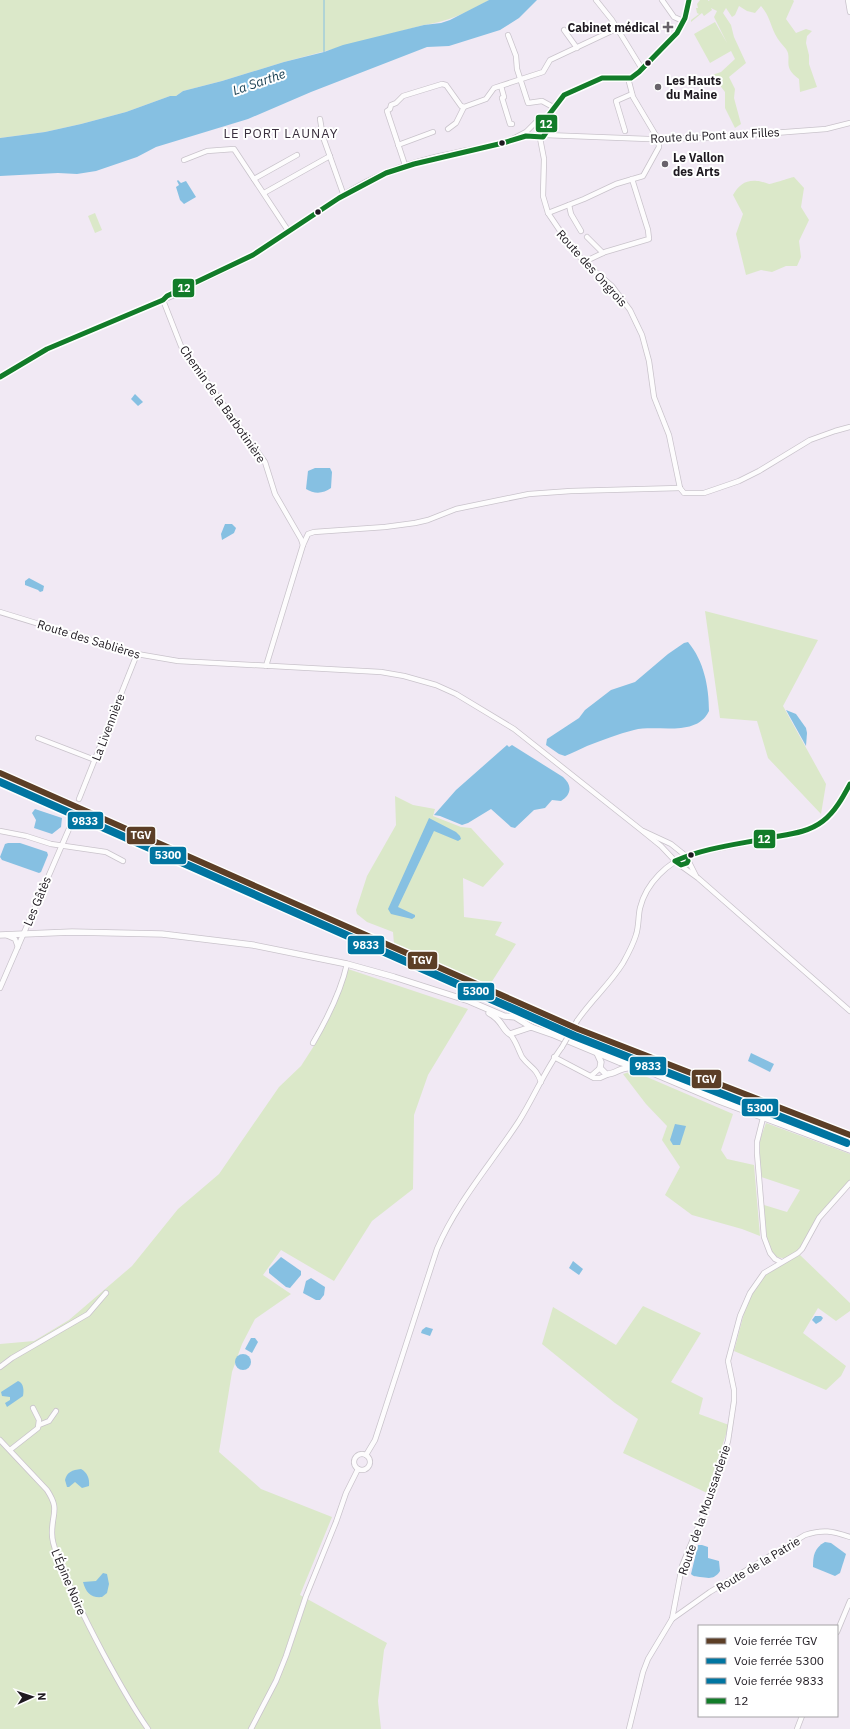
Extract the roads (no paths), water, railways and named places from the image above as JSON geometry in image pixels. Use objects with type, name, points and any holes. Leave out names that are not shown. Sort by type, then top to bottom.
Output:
[{"type":"main road","points":[[3,935],[24,933],[98,932],[169,935],[253,945],[347,964],[394,977],[509,1017],[515,1017],[531,1027],[597,1053],[641,1068],[679,1085]]},
{"type":"main road","points":[[455,997],[495,1016],[510,1034],[531,1027]]},
{"type":"main road","points":[[503,1026],[505,1020],[509,1017]]},
{"type":"main road","points":[[518,1031],[520,1025],[519,1020]]},
{"type":"main road","points":[[597,1053],[603,1072],[609,1074],[624,1067],[631,1068],[850,1150]]},
{"type":"main road","points":[[600,1065],[604,1058],[612,1058]]},
{"type":"main road","points":[[612,1058],[617,1064],[616,1070]]},
{"type":"street","points":[[596,0],[618,28],[642,69]]},
{"type":"street","points":[[662,0],[674,17],[683,21]]},
{"type":"street","points":[[0,377],[48,349],[168,299],[188,287],[248,258],[344,196],[375,178],[405,165],[426,159],[505,143],[528,135],[540,138],[545,135],[548,116],[553,107],[564,95],[602,78],[628,78],[637,74],[674,37],[683,21],[689,0]]},
{"type":"street","points":[[848,0],[850,12]]},
{"type":"street","points":[[448,129],[456,123],[464,107],[486,99],[494,88],[544,72],[550,60],[618,28]]},
{"type":"street","points":[[564,30],[577,48]]},
{"type":"street","points":[[508,36],[516,56],[517,69],[528,103],[542,101],[553,107]]},
{"type":"street","points":[[548,213],[605,188],[643,176],[658,147],[658,139],[632,94],[628,78]]},
{"type":"street","points":[[405,165],[387,111],[390,109],[391,105],[396,103],[403,96],[442,84],[446,85],[464,107]]},
{"type":"street","points":[[501,86],[504,98],[502,98],[510,124],[512,124]]},
{"type":"street","points":[[625,131],[616,101],[632,94]]},
{"type":"street","points":[[505,143],[526,132],[536,122],[541,122],[548,116]]},
{"type":"street","points":[[320,120],[320,127],[344,196]]},
{"type":"street","points":[[541,122],[546,127]]},
{"type":"street","name":"Route du Pont aux Filles","points":[[545,135],[658,139],[708,138],[826,129],[850,123]]},
{"type":"street","points":[[531,127],[531,131],[534,136]]},
{"type":"street","name":"Route du Pont aux Filles","points":[[546,127],[555,135]]},
{"type":"street","points":[[398,145],[433,132]]},
{"type":"street","name":"Route des Ongrois","points":[[540,138],[544,159],[543,196],[548,213],[562,236],[584,262],[612,286],[630,310],[642,335],[650,361],[654,398],[669,435],[680,488]]},
{"type":"street","points":[[184,160],[207,151],[218,149],[232,148],[237,151],[288,232]]},
{"type":"street","points":[[254,179],[297,155]]},
{"type":"street","points":[[264,194],[330,156]]},
{"type":"street","points":[[584,262],[603,253],[649,240],[632,179]]},
{"type":"street","points":[[569,205],[581,231]]},
{"type":"street","points":[[587,238],[603,253]]},
{"type":"street","name":"Chemin de la Barbotinière","points":[[163,300],[181,346],[265,462],[275,494],[303,545]]},
{"type":"street","points":[[297,532],[303,535],[415,523],[428,520],[456,509],[529,494],[571,491],[680,488],[684,493],[704,493],[718,489],[759,471],[810,440],[850,427]]},
{"type":"street","points":[[266,666],[303,545],[308,534]]},
{"type":"street","name":"Route des Sablières","points":[[0,612],[137,654],[178,661],[394,674],[436,685],[456,694],[514,729],[640,829]]},
{"type":"street","name":"La Livennière","points":[[79,799],[137,654]]},
{"type":"street","points":[[38,738],[95,760]]},
{"type":"street","points":[[366,1455],[375,1440],[437,1250],[443,1236],[466,1196],[519,1121],[554,1057],[577,1021],[610,983],[620,968],[636,937],[639,910],[643,899],[657,878],[675,861],[684,857],[703,851],[810,829],[830,816],[850,784]]},
{"type":"street","name":"Les Gâtès","points":[[0,988],[75,815]]},
{"type":"street","points":[[640,829],[671,844],[684,857],[698,878]]},
{"type":"street","points":[[640,829],[664,849],[675,861],[698,878],[850,1011]]},
{"type":"street","points":[[0,832],[26,836],[51,844],[106,852],[123,861]]},
{"type":"street","points":[[3,935],[15,939],[18,947]]},
{"type":"street","points":[[313,1043],[340,984],[347,964]]},
{"type":"street","points":[[516,1041],[518,1031]]},
{"type":"street","points":[[510,1034],[516,1041],[522,1057],[538,1071],[541,1082]]},
{"type":"street","points":[[554,1057],[594,1078],[600,1078],[609,1074]]},
{"type":"street","points":[[591,1076],[600,1065]]},
{"type":"street","points":[[538,1071],[549,1066]]},
{"type":"street","points":[[763,1118],[756,1153],[764,1237],[770,1253],[775,1259],[781,1262]]},
{"type":"street","name":"Route de la Moussarderie","points":[[629,1729],[642,1672],[672,1618],[682,1566],[704,1512],[728,1441],[734,1401],[734,1390],[728,1361],[745,1302],[764,1273],[781,1262],[798,1254],[819,1218],[850,1183]]},
{"type":"street","points":[[0,1367],[19,1354],[88,1314],[106,1293]]},
{"type":"street","points":[[33,1408],[40,1425]]},
{"type":"street","points":[[10,1450],[37,1431],[40,1425],[49,1421],[56,1411]]},
{"type":"street","name":"L'Épine Noire","points":[[0,1440],[47,1490],[52,1498],[56,1513],[52,1532],[57,1554],[80,1609],[125,1694],[148,1729]]},
{"type":"street","points":[[361,1454],[366,1455],[369,1459],[368,1467],[364,1470],[358,1469],[354,1465],[355,1458],[361,1454]]},
{"type":"street","points":[[252,1729],[276,1681],[306,1596],[329,1542],[346,1493],[358,1469]]},
{"type":"street","name":"Route de la Patrie","points":[[672,1618],[710,1592],[805,1535],[818,1531],[835,1532],[850,1537]]},
{"type":"street","points":[[838,1630],[850,1601]]},
{"type":"street","points":[[796,1729],[802,1717]]},
{"type":"water","name":"La Sarthe","points":[[489,0],[537,0],[519,18],[500,30],[449,46],[427,47],[311,92],[248,119],[156,147],[137,157],[96,171],[77,174],[58,173],[0,176],[0,138],[45,132],[126,112],[170,96],[176,96],[183,91],[324,52],[343,45],[424,25],[441,23]]},
{"type":"water","points":[[178,180],[181,183],[186,181],[196,197],[184,204],[180,200],[176,187],[179,185]]},
{"type":"water","points":[[135,394],[143,402],[138,406],[131,399]]},
{"type":"water","points":[[315,468],[330,468],[332,472],[331,488],[318,493],[306,489],[308,471]]},
{"type":"water","points":[[225,524],[232,524],[236,528],[234,533],[222,540],[221,534]]},
{"type":"water","points":[[29,578],[44,586],[43,591],[40,592],[25,585],[25,581]]},
{"type":"water","points":[[688,642],[702,666],[708,693],[709,711],[703,719],[695,725],[675,728],[634,730],[616,735],[565,756],[559,754],[546,745],[547,739],[579,718],[585,710],[611,690],[635,682],[668,654],[684,643]]},
{"type":"water","points":[[786,710],[796,714],[806,728],[806,746]]},
{"type":"water","points":[[507,745],[509,747],[512,745],[563,777],[568,783],[570,789],[565,798],[561,801],[552,800],[545,808],[534,810],[515,828],[511,827],[491,809],[462,825],[434,815],[456,790]]},
{"type":"water","points":[[35,809],[62,818],[61,827],[52,834],[34,828],[36,820],[32,813]]},
{"type":"water","points":[[429,818],[456,832],[461,839],[458,841],[434,831],[398,907],[415,915],[415,917],[412,919],[391,914],[388,909]]},
{"type":"water","points":[[20,843],[47,852],[48,855],[41,872],[39,873],[2,860],[0,857],[5,844]]},
{"type":"water","points":[[751,1053],[774,1064],[770,1072],[748,1061]]},
{"type":"water","points":[[675,1124],[686,1126],[680,1145],[673,1145],[670,1140]]},
{"type":"water","points":[[281,1257],[301,1271],[301,1275],[290,1288],[286,1287],[269,1273],[269,1269]]},
{"type":"water","points":[[573,1261],[583,1269],[579,1275],[569,1268]]},
{"type":"water","points":[[311,1278],[325,1287],[324,1295],[320,1300],[316,1300],[303,1293],[306,1281]]},
{"type":"water","points":[[815,1316],[821,1316],[823,1318],[816,1324],[812,1320]]},
{"type":"water","points":[[426,1327],[433,1329],[430,1336],[421,1333]]},
{"type":"water","points":[[251,1338],[255,1338],[258,1342],[252,1353],[245,1349]]},
{"type":"water","points":[[243,1354],[249,1356],[251,1362],[249,1368],[243,1370],[237,1368],[235,1362],[237,1356]]},
{"type":"water","points":[[18,1381],[22,1385],[23,1396],[7,1407],[5,1403],[10,1400],[10,1397],[2,1396],[1,1392]]},
{"type":"water","points":[[81,1469],[88,1476],[89,1486],[82,1488],[75,1482],[67,1487],[65,1480],[67,1475],[73,1471]]},
{"type":"water","points":[[825,1542],[831,1543],[846,1554],[840,1573],[835,1576],[813,1567],[813,1559],[816,1550]]},
{"type":"water","points":[[698,1545],[708,1547],[708,1558],[719,1561],[720,1571],[716,1576],[709,1578],[694,1576],[691,1574]]},
{"type":"water","points":[[103,1573],[107,1574],[109,1584],[107,1593],[102,1597],[92,1596],[87,1592],[83,1582],[96,1581]]},
{"type":"waterway","points":[[324,0],[324,52]]},
{"type":"rail line","name":"TGV","points":[[0,773],[578,1029],[850,1135]]},
{"type":"rail line","name":"5300","points":[[0,781],[575,1035],[847,1142]]},
{"type":"rail line","name":"9833","points":[[0,783],[574,1037],[847,1144]]},
{"type":"place","name":"Cabinet médical","points":[[668,27]]},
{"type":"place","name":"Les Hauts du Maine","points":[[658,87]]},
{"type":"place","name":"Le Vallon des Arts","points":[[665,164]]},
{"type":"district","name":"LE PORT LAUNAY","points":[[281,133]]}]
